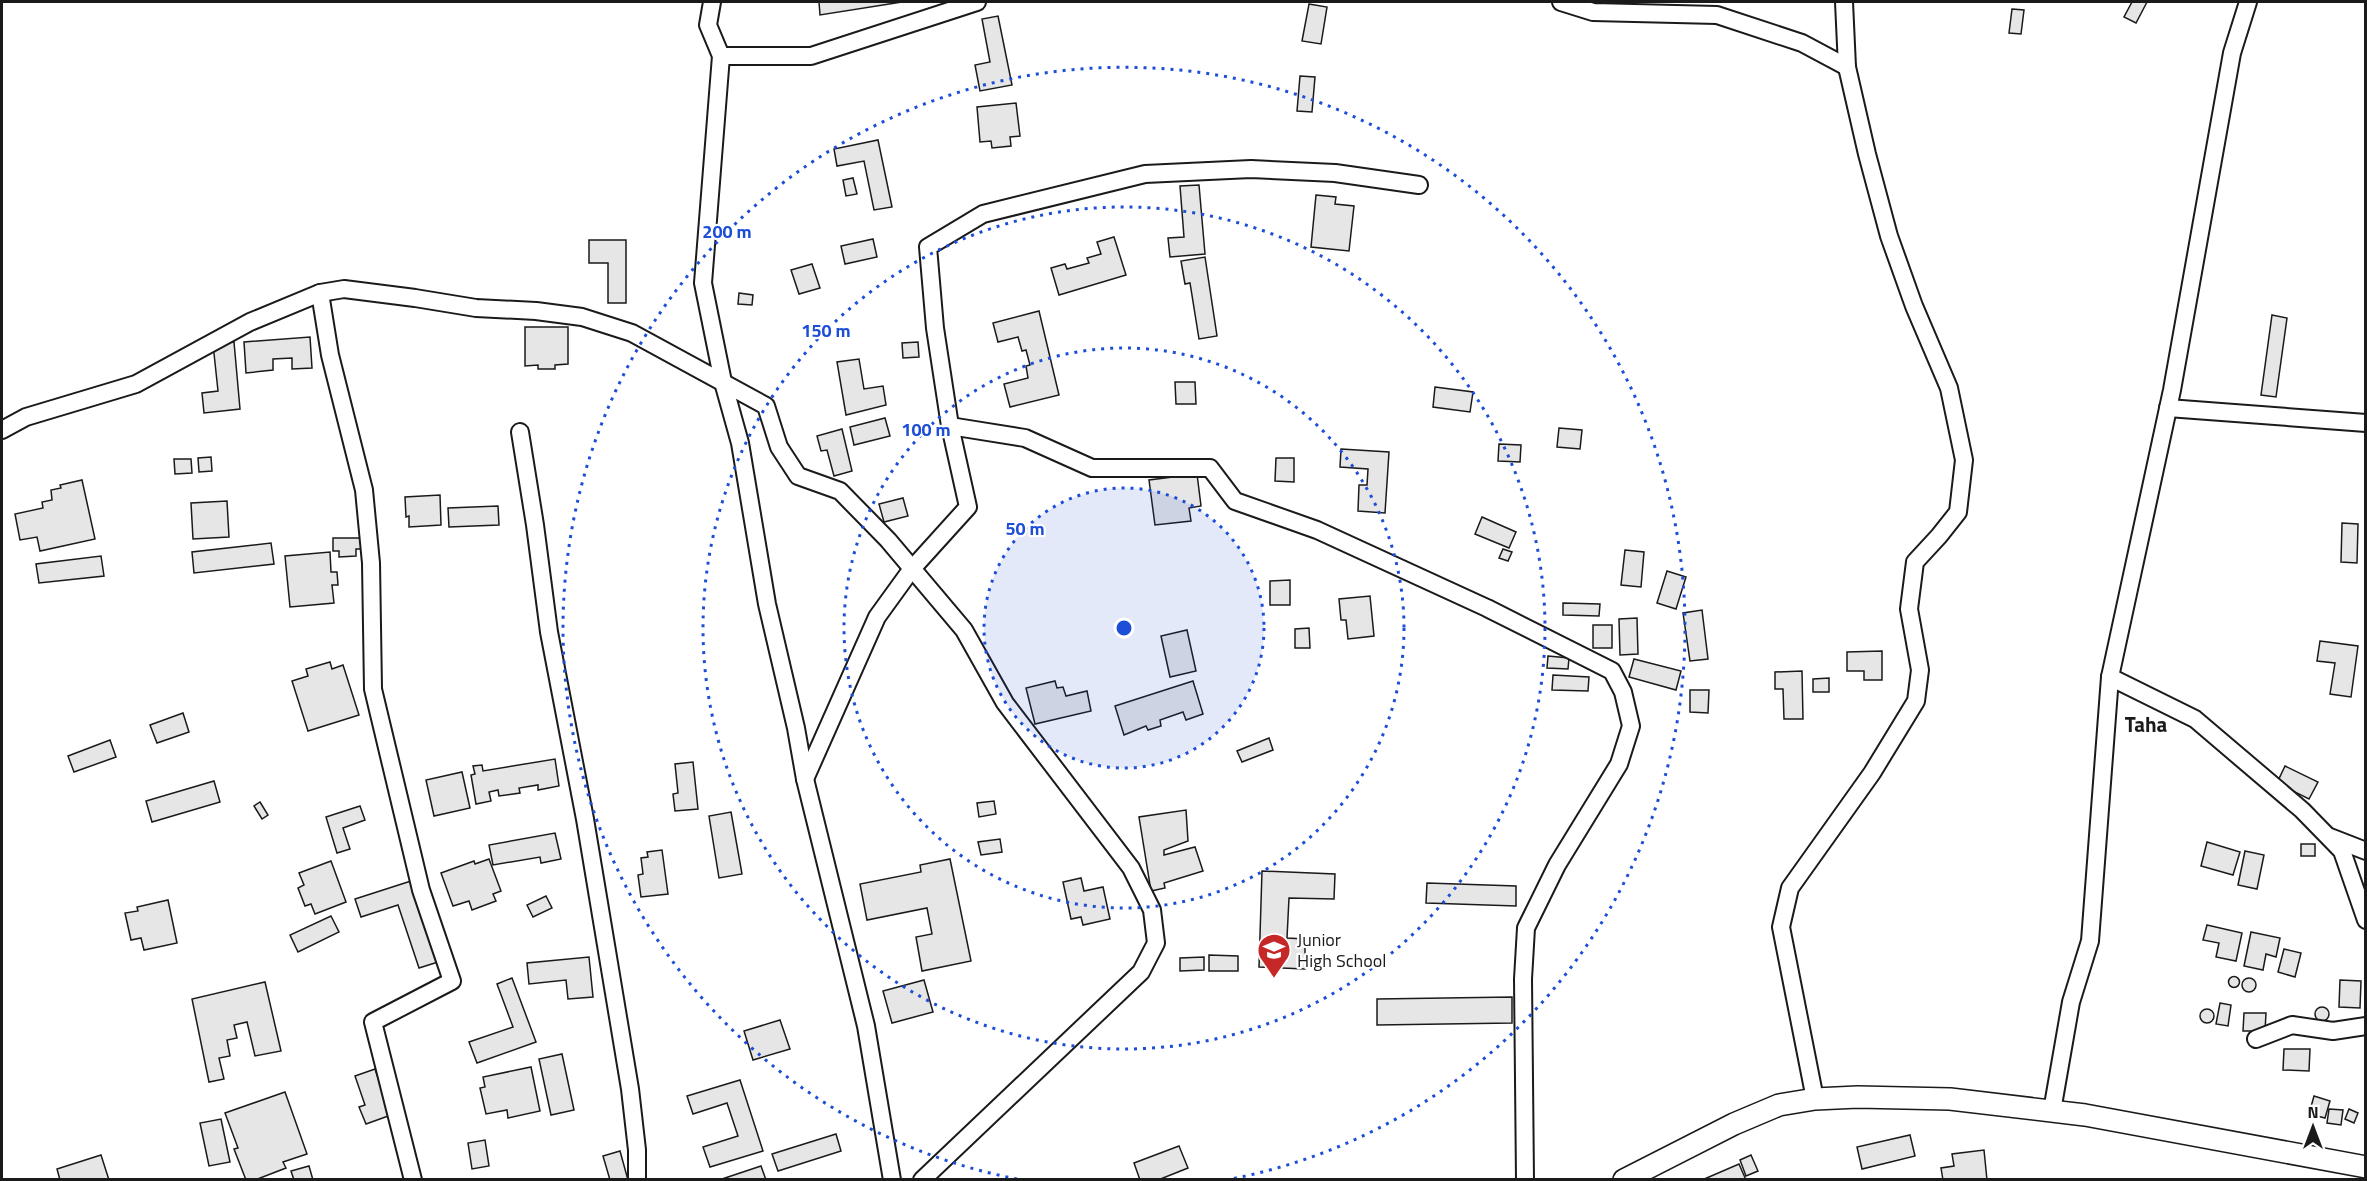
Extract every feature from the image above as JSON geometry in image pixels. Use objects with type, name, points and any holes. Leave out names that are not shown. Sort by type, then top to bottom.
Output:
[{"type":"street","points":[[712,2],[708,25],[721,56],[703,283],[723,382],[740,443],[767,604],[796,728],[805,779],[866,1026],[892,1179]]},
{"type":"street","points":[[721,56],[811,56],[977,2]]},
{"type":"street","points":[[1561,2],[1593,12],[1717,15],[1802,43],[1848,67]]},
{"type":"street","points":[[1815,1099],[1781,927],[1790,888],[1872,773],[1916,701],[1920,670],[1909,609],[1915,562],[1958,512],[1964,460],[1949,388],[1914,306],[1889,236],[1867,154],[1848,67],[1844,2]]},
{"type":"street","points":[[2052,1111],[2071,1002],[2090,941],[2110,676],[2168,408],[2232,53],[2248,2]]},
{"type":"street","points":[[805,779],[877,617],[911,570],[968,507],[950,426],[935,328],[928,247],[983,214],[1145,174],[1251,169],[1335,173],[1419,185]]},
{"type":"street","points":[[2,430],[26,417],[136,384],[249,322],[320,292],[344,289],[415,297],[476,308],[536,310],[582,317],[632,333],[766,406],[780,447],[798,476],[840,491],[888,540],[964,630],[1005,703],[1131,868],[1152,910],[1155,943],[1141,972],[921,1179]]},
{"type":"street","points":[[320,292],[330,355],[364,490],[371,563],[373,689],[421,890],[452,981],[373,1022],[413,1179]]},
{"type":"street","points":[[2168,408],[2366,423]]},
{"type":"street","points":[[950,426],[1025,438],[1092,468],[1210,468],[1235,501],[1327,535],[1487,608],[1612,671],[1623,692],[1631,726],[1619,764],[1557,865],[1526,928],[1523,979],[1526,1179]]},
{"type":"street","points":[[520,432],[549,632],[585,819],[630,1089],[637,1150],[637,1179]]},
{"type":"street","points":[[2110,676],[2196,719],[2302,810],[2342,851],[2366,920]]},
{"type":"street","points":[[2328,837],[2366,851]]},
{"type":"street","points":[[2256,1039],[2292,1025],[2333,1031],[2366,1026]]},
{"type":"street","points":[[1624,1179],[1734,1124],[1779,1106],[1815,1099],[1858,1097],[1950,1099],[2052,1111],[2366,1167]]},
{"type":"building","points":[[819,2],[902,2],[820,15]]},
{"type":"building","points":[[2132,2],[2147,2],[2136,23],[2124,17]]},
{"type":"building","points":[[1309,4],[1327,7],[1321,44],[1302,41]]},
{"type":"building","points":[[2012,9],[2024,10],[2021,34],[2009,33]]},
{"type":"building","points":[[998,16],[1012,85],[980,91],[975,65],[990,62],[982,19]]},
{"type":"building","points":[[1300,76],[1315,77],[1312,112],[1297,111]]},
{"type":"building","points":[[1016,103],[1020,136],[1010,137],[1011,146],[992,148],[991,141],[980,142],[977,107]]},
{"type":"building","points":[[878,140],[892,207],[874,210],[864,161],[837,166],[834,149]]},
{"type":"building","points":[[853,178],[857,194],[846,196],[843,180]]},
{"type":"building","points":[[1199,185],[1205,254],[1170,257],[1168,238],[1184,237],[1180,186]]},
{"type":"building","points":[[1316,195],[1336,197],[1335,204],[1354,206],[1349,251],[1311,247]]},
{"type":"building","points":[[1114,237],[1126,275],[1059,295],[1051,268],[1065,264],[1067,269],[1089,263],[1087,258],[1101,254],[1097,242]]},
{"type":"building","points":[[873,239],[877,257],[845,264],[841,246]]},
{"type":"building","points":[[589,240],[626,240],[626,303],[608,303],[608,263],[589,263]]},
{"type":"building","points":[[1205,257],[1217,336],[1199,339],[1190,283],[1185,284],[1181,261]]},
{"type":"building","points":[[812,264],[820,288],[799,294],[791,270]]},
{"type":"building","points":[[739,293],[753,295],[752,305],[738,304]]},
{"type":"building","points":[[1039,311],[1059,395],[1010,407],[1004,384],[1028,378],[1026,366],[1030,365],[1026,350],[1022,351],[1018,337],[998,342],[993,323]]},
{"type":"building","points":[[2272,315],[2287,318],[2276,397],[2261,395]]},
{"type":"building","points":[[525,327],[568,327],[568,364],[555,365],[555,369],[538,369],[538,365],[525,366]]},
{"type":"building","points":[[310,337],[312,368],[292,369],[292,358],[273,359],[273,370],[246,373],[244,342]]},
{"type":"building","points":[[234,342],[240,409],[204,413],[202,393],[218,391],[213,344]]},
{"type":"building","points":[[918,342],[919,357],[903,358],[902,343]]},
{"type":"building","points":[[859,359],[864,389],[883,386],[886,405],[846,415],[837,362]]},
{"type":"building","points":[[1175,382],[1195,382],[1196,404],[1176,404]]},
{"type":"building","points":[[1435,387],[1473,392],[1470,412],[1433,407]]},
{"type":"building","points":[[885,418],[890,436],[854,445],[850,427]]},
{"type":"building","points":[[1559,428],[1582,430],[1580,449],[1557,447]]},
{"type":"building","points":[[842,429],[852,471],[834,476],[827,450],[821,451],[817,436]]},
{"type":"building","points":[[1499,444],[1521,445],[1520,462],[1498,461]]},
{"type":"building","points":[[1341,449],[1389,452],[1385,513],[1358,511],[1359,485],[1367,485],[1368,469],[1340,467]]},
{"type":"building","points":[[211,457],[212,471],[199,472],[198,458]]},
{"type":"building","points":[[1276,458],[1294,458],[1294,482],[1275,481]]},
{"type":"building","points":[[174,459],[191,459],[192,473],[175,474]]},
{"type":"building","points":[[1197,474],[1201,506],[1189,508],[1191,521],[1155,525],[1149,480]]},
{"type":"building","points":[[82,480],[95,539],[40,551],[37,537],[20,540],[15,514],[43,508],[42,502],[52,500],[51,490],[61,488],[60,485]]},
{"type":"building","points":[[440,495],[441,525],[409,527],[405,497]]},
{"type":"building","points":[[903,498],[908,516],[884,522],[879,504]]},
{"type":"building","points":[[227,501],[229,537],[193,539],[191,503]]},
{"type":"building","points":[[498,506],[499,525],[449,527],[448,508]]},
{"type":"building","points":[[1482,517],[1516,532],[1509,548],[1475,534]]},
{"type":"building","points":[[2342,523],[2358,524],[2357,563],[2341,562]]},
{"type":"building","points":[[333,538],[361,538],[361,549],[356,549],[356,556],[339,557],[339,551],[333,551]]},
{"type":"building","points":[[271,543],[274,564],[194,573],[192,552]]},
{"type":"building","points":[[1503,549],[1512,552],[1508,561],[1499,558]]},
{"type":"building","points":[[1625,550],[1644,552],[1641,587],[1621,585]]},
{"type":"building","points":[[330,552],[331,572],[337,572],[338,585],[332,585],[334,603],[290,607],[285,556]]},
{"type":"building","points":[[101,556],[104,576],[39,583],[36,564]]},
{"type":"building","points":[[1667,571],[1686,577],[1676,609],[1657,603]]},
{"type":"building","points":[[1290,580],[1290,605],[1270,605],[1270,581]]},
{"type":"building","points":[[1370,596],[1374,636],[1348,639],[1346,620],[1341,620],[1339,599]]},
{"type":"building","points":[[1563,603],[1600,604],[1599,616],[1563,615]]},
{"type":"building","points":[[1702,610],[1708,659],[1690,661],[1683,613]]},
{"type":"building","points":[[1637,618],[1638,654],[1620,655],[1619,619]]},
{"type":"building","points":[[1593,625],[1612,625],[1612,648],[1593,648]]},
{"type":"building","points":[[1309,628],[1310,648],[1295,648],[1295,629]]},
{"type":"building","points":[[1187,630],[1196,671],[1170,677],[1161,636]]},
{"type":"building","points":[[2320,641],[2358,646],[2351,697],[2330,694],[2335,663],[2317,661]]},
{"type":"building","points":[[1882,651],[1882,680],[1864,680],[1864,671],[1847,671],[1847,652]]},
{"type":"building","points":[[1548,656],[1569,658],[1568,669],[1547,668]]},
{"type":"building","points":[[1634,659],[1681,671],[1676,690],[1629,677]]},
{"type":"building","points":[[330,662],[332,669],[343,665],[359,715],[308,731],[292,681],[308,676],[306,669]]},
{"type":"building","points":[[1802,671],[1803,719],[1784,719],[1783,689],[1775,689],[1775,672]]},
{"type":"building","points":[[1553,675],[1589,677],[1588,691],[1552,690]]},
{"type":"building","points":[[1829,678],[1829,692],[1813,692],[1813,679]]},
{"type":"building","points":[[1055,681],[1057,688],[1063,687],[1066,696],[1087,691],[1091,711],[1035,724],[1026,688]]},
{"type":"building","points":[[1193,681],[1203,714],[1186,720],[1183,712],[1160,720],[1161,726],[1148,730],[1146,726],[1124,735],[1115,706]]},
{"type":"building","points":[[1690,690],[1709,690],[1708,713],[1690,712]]},
{"type":"building","points":[[183,713],[189,732],[157,743],[150,725]]},
{"type":"building","points":[[1269,738],[1273,750],[1242,762],[1237,751]]},
{"type":"building","points":[[110,740],[116,757],[74,772],[68,756]]},
{"type":"building","points":[[555,759],[559,786],[538,790],[538,785],[519,788],[520,793],[499,796],[498,790],[489,792],[491,801],[476,804],[471,775],[475,774],[473,766],[482,765],[483,771]]},
{"type":"building","points":[[693,762],[698,809],[675,811],[673,794],[678,793],[675,764]]},
{"type":"building","points":[[2285,766],[2318,782],[2309,799],[2277,783]]},
{"type":"building","points":[[462,772],[470,808],[434,816],[426,780]]},
{"type":"building","points":[[214,781],[220,802],[152,822],[146,801]]},
{"type":"building","points":[[994,801],[996,814],[979,817],[977,803]]},
{"type":"building","points":[[260,802],[268,815],[262,819],[254,806]]},
{"type":"building","points":[[360,806],[365,820],[343,828],[350,849],[337,853],[326,817]]},
{"type":"building","points":[[1186,810],[1188,841],[1164,850],[1164,855],[1195,847],[1203,871],[1164,883],[1165,888],[1151,891],[1139,817]]},
{"type":"building","points":[[731,812],[742,874],[719,878],[709,816]]},
{"type":"building","points":[[555,833],[561,859],[541,863],[540,857],[493,865],[489,845]]},
{"type":"building","points":[[1000,839],[1002,852],[981,855],[978,842]]},
{"type":"building","points":[[2207,842],[2240,852],[2233,875],[2201,866]]},
{"type":"building","points":[[2301,844],[2315,844],[2315,856],[2301,856]]},
{"type":"building","points":[[662,850],[668,894],[641,897],[638,875],[643,874],[641,858],[648,857],[647,852]]},
{"type":"building","points":[[2245,851],[2264,855],[2257,889],[2238,885]]},
{"type":"building","points":[[489,859],[501,891],[493,894],[496,901],[472,910],[469,901],[453,906],[441,873],[474,861],[475,864]]},
{"type":"building","points":[[950,859],[971,961],[922,971],[916,937],[932,934],[927,908],[867,920],[860,884],[921,872],[920,865]]},
{"type":"building","points":[[331,861],[346,902],[315,914],[311,904],[305,906],[298,888],[304,885],[299,873]]},
{"type":"building","points":[[1262,871],[1335,874],[1334,899],[1289,898],[1287,938],[1305,939],[1305,969],[1259,967]]},
{"type":"building","points":[[1081,878],[1084,891],[1103,887],[1110,919],[1083,925],[1081,917],[1071,919],[1063,882]]},
{"type":"building","points":[[411,881],[438,962],[419,968],[398,905],[361,917],[355,899]]},
{"type":"building","points":[[1427,883],[1516,886],[1516,906],[1426,903]]},
{"type":"building","points":[[546,896],[552,908],[533,917],[527,905]]},
{"type":"building","points":[[168,900],[177,943],[144,950],[141,938],[131,940],[125,913],[138,911],[137,907]]},
{"type":"building","points":[[331,916],[339,932],[298,952],[290,935]]},
{"type":"building","points":[[2207,925],[2242,933],[2236,961],[2216,957],[2219,943],[2203,940]]},
{"type":"building","points":[[2251,932],[2280,938],[2276,957],[2266,954],[2263,970],[2244,966]]},
{"type":"building","points":[[2284,949],[2301,953],[2295,977],[2278,972]]},
{"type":"building","points":[[1209,955],[1238,956],[1238,971],[1209,971]]},
{"type":"building","points":[[589,957],[593,997],[568,999],[566,980],[529,984],[527,963]]},
{"type":"building","points":[[1204,957],[1204,970],[1180,971],[1180,958]]},
{"type":"building","points":[[2234,976],[2240,982],[2234,988],[2228,982]]},
{"type":"building","points":[[512,978],[536,1042],[477,1063],[469,1042],[513,1027],[497,984]]},
{"type":"building","points":[[2249,978],[2254,980],[2256,985],[2254,990],[2249,992],[2244,990],[2242,985],[2244,980]]},
{"type":"building","points":[[924,980],[933,1012],[892,1023],[883,991]]},
{"type":"building","points":[[2340,980],[2361,981],[2360,1008],[2339,1007]]},
{"type":"building","points":[[265,982],[281,1051],[255,1056],[247,1022],[234,1025],[237,1038],[227,1040],[230,1056],[219,1058],[224,1079],[209,1082],[192,999]]},
{"type":"building","points":[[1512,997],[1512,1023],[1377,1025],[1377,999]]},
{"type":"building","points":[[2220,1003],[2231,1005],[2228,1026],[2216,1024]]},
{"type":"building","points":[[2322,1007],[2327,1009],[2329,1014],[2327,1019],[2322,1021],[2317,1019],[2315,1014],[2317,1009]]},
{"type":"building","points":[[2207,1009],[2212,1011],[2214,1016],[2212,1021],[2207,1023],[2202,1021],[2200,1016],[2202,1011]]},
{"type":"building","points":[[2244,1013],[2266,1013],[2265,1031],[2243,1031]]},
{"type":"building","points":[[780,1020],[790,1049],[753,1060],[744,1031]]},
{"type":"building","points":[[2284,1049],[2310,1049],[2309,1071],[2283,1070]]},
{"type":"building","points":[[562,1054],[574,1110],[551,1115],[539,1059]]},
{"type":"building","points":[[531,1067],[540,1111],[508,1118],[507,1110],[486,1114],[480,1088],[485,1087],[483,1077]]},
{"type":"building","points":[[375,1069],[391,1115],[366,1124],[359,1107],[365,1105],[355,1076]]},
{"type":"building","points":[[740,1080],[763,1151],[710,1167],[703,1147],[738,1136],[727,1103],[693,1114],[687,1096]]},
{"type":"building","points":[[285,1092],[307,1154],[283,1162],[286,1168],[255,1180],[246,1180],[234,1149],[238,1148],[225,1113]]},
{"type":"building","points":[[2314,1096],[2330,1101],[2325,1118],[2309,1114]]},
{"type":"building","points":[[2329,1109],[2343,1110],[2341,1125],[2327,1123]]},
{"type":"building","points":[[2349,1109],[2358,1113],[2354,1123],[2345,1119]]},
{"type":"building","points":[[221,1119],[230,1162],[209,1166],[200,1123]]},
{"type":"building","points":[[836,1134],[841,1151],[778,1171],[772,1154]]},
{"type":"building","points":[[1910,1135],[1915,1156],[1862,1169],[1857,1147]]},
{"type":"building","points":[[485,1140],[489,1166],[472,1169],[468,1143]]},
{"type":"building","points":[[1179,1146],[1188,1168],[1158,1180],[1140,1180],[1134,1163]]},
{"type":"building","points":[[1984,1150],[1987,1180],[1943,1180],[1941,1168],[1954,1166],[1952,1154]]},
{"type":"building","points":[[620,1151],[628,1180],[610,1180],[603,1156]]},
{"type":"building","points":[[101,1155],[109,1180],[60,1180],[57,1169]]},
{"type":"building","points":[[1751,1155],[1758,1171],[1746,1176],[1740,1160]]},
{"type":"building","points":[[1739,1164],[1746,1180],[1702,1180]]},
{"type":"building","points":[[309,1166],[313,1180],[294,1180],[291,1171]]},
{"type":"building","points":[[761,1166],[766,1180],[722,1179]]},
{"type":"place","name":"Junior High School","points":[[1274,979]]},
{"type":"district","name":"Taha","points":[[2146,725]]}]
